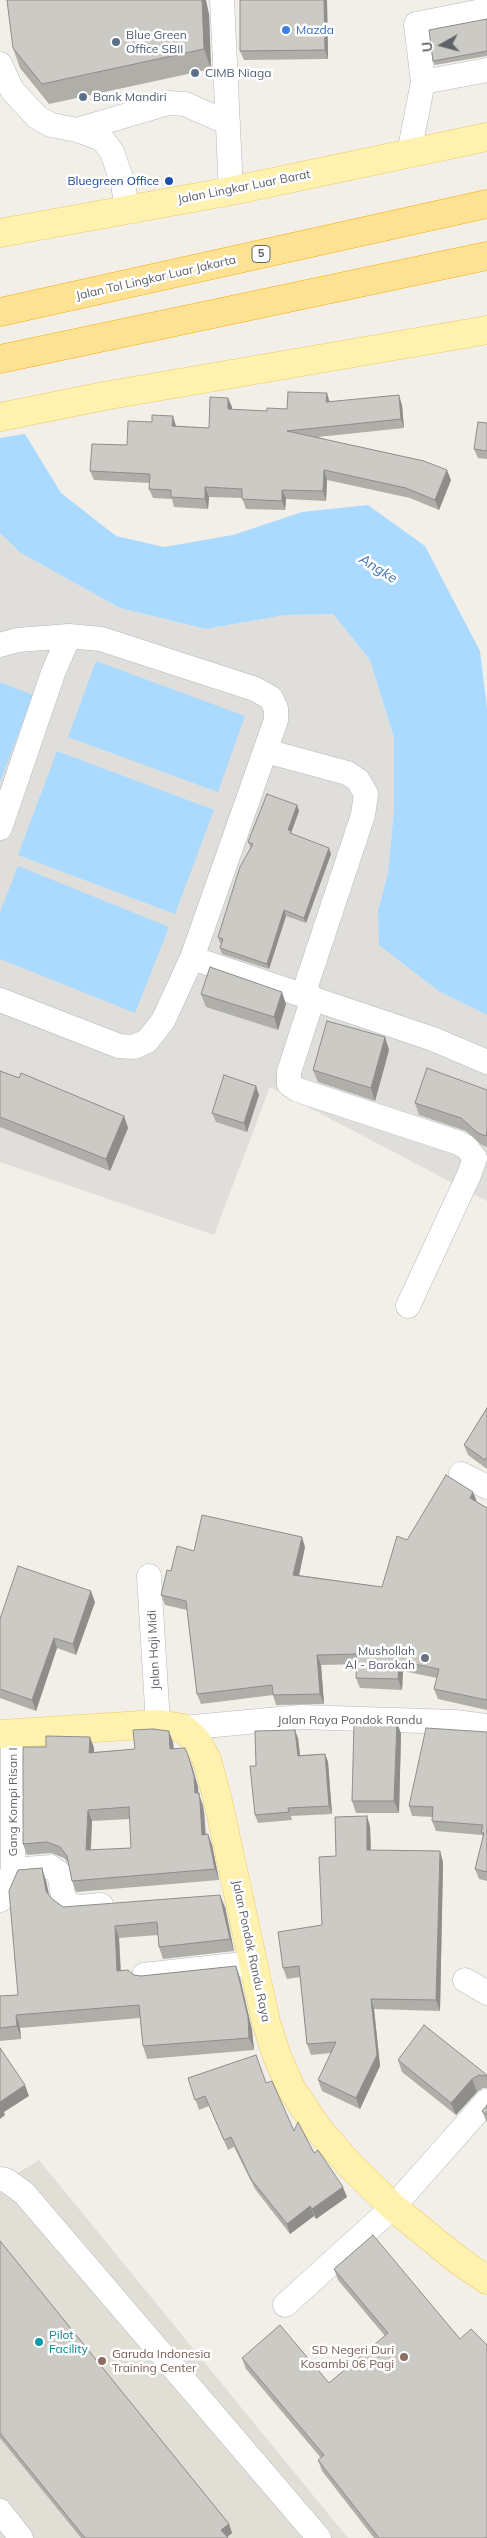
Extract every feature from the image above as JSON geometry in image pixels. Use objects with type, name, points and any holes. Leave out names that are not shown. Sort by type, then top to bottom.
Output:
[{"type":"highway","name":"Jalan Tol Lingkar Luar Jakarta","points":[[0,312],[487,204]]},
{"type":"highway","points":[[0,359],[487,256]]},
{"type":"main road","name":"Jalan Lingkar Luar Barat","points":[[0,233],[231,191],[487,137]]},
{"type":"main road","points":[[0,417],[61,404],[487,330]]},
{"type":"main road","points":[[6,1734],[170,1726]]},
{"type":"main road","name":"Jalan Pondok Randu Raya","points":[[170,1726],[196,1740],[207,1760],[227,1894],[253,1963],[274,2047],[291,2088],[319,2130],[350,2165],[393,2207],[458,2260],[487,2280]]},
{"type":"street","points":[[222,0],[231,191]]},
{"type":"street","points":[[409,153],[423,82],[416,24],[487,10]]},
{"type":"street","points":[[0,64],[12,90],[37,118],[51,125],[77,130],[102,139],[112,152],[122,184],[127,210]]},
{"type":"street","points":[[423,82],[487,70]]},
{"type":"street","points":[[77,130],[168,103],[185,104],[228,123]]},
{"type":"street","points":[[0,828],[53,673],[69,636]]},
{"type":"street","points":[[0,645],[18,640],[69,636],[101,639],[266,693],[276,709],[276,720],[266,751],[192,958],[163,1021],[147,1041],[134,1047],[119,1046],[0,1000]]},
{"type":"street","points":[[266,751],[347,773],[358,780],[366,794],[363,815],[308,996],[289,1072],[289,1084],[298,1090],[459,1143],[466,1147],[475,1158],[469,1175],[408,1306]]},
{"type":"street","points":[[192,958],[433,1039],[487,1062]]},
{"type":"street","points":[[461,1474],[487,1487]]},
{"type":"street","name":"Jalan Haji Midi","points":[[150,1576],[170,1726]]},
{"type":"street","name":"Jalan Raya Pondok Randu","points":[[170,1726],[301,1717],[455,1722],[487,1726]]},
{"type":"street","name":"Gang Kompi Risan I","points":[[6,1734],[13,1870]]},
{"type":"street","points":[[0,1900],[13,1870],[42,1867],[55,1869],[59,1873],[64,1900],[71,1906],[119,1904]]},
{"type":"street","points":[[144,1975],[253,1963]]},
{"type":"street","points":[[466,1980],[487,1993]]},
{"type":"street","points":[[285,2306],[393,2207],[487,2101]]},
{"type":"street","points":[[0,2179],[6,2180],[24,2193],[319,2538]]},
{"type":"street","points":[[0,2511],[22,2538]]},
{"type":"shaded area","points":[[0,533],[21,553],[120,608],[204,629],[285,615],[333,614],[370,660],[394,738],[394,810],[388,872],[378,911],[440,992],[487,1015],[487,1201],[270,1087],[214,1235],[0,1162]]},
{"type":"shaded area","name":"Garuda Indonesia Training Center","points":[[39,2160],[348,2538],[0,2538],[0,2184]]},
{"type":"water","name":"Angke","points":[[25,434],[61,493],[116,536],[164,547],[233,535],[302,512],[368,505],[425,546],[480,651],[487,708],[487,1015],[440,992],[379,945],[378,911],[388,872],[394,810],[394,738],[370,660],[333,614],[285,615],[205,629],[120,608],[21,553],[0,533],[0,438]]},
{"type":"water","points":[[96,661],[245,716],[218,792],[68,737]]},
{"type":"water","points":[[0,682],[33,695],[0,782]]},
{"type":"water","points":[[57,751],[214,810],[175,914],[18,855]]},
{"type":"water","points":[[18,866],[169,927],[135,1013],[0,959],[0,912]]},
{"type":"building","name":"Blue Green Office SBII","points":[[7,0],[202,0],[204,49],[42,84],[13,48]]},
{"type":"building","name":"Mazda","points":[[240,0],[324,0],[325,50],[240,51]]},
{"type":"building","points":[[487,19],[487,51],[433,61],[429,30]]},
{"type":"building","points":[[288,392],[327,393],[326,402],[399,395],[401,419],[287,431],[424,461],[447,470],[435,500],[406,488],[324,470],[323,491],[282,490],[282,501],[242,499],[242,489],[205,487],[205,499],[171,497],[171,490],[149,489],[150,474],[90,471],[92,444],[127,445],[128,421],[152,422],[152,415],[173,416],[172,426],[209,428],[210,397],[228,398],[228,409],[267,411],[267,408],[287,409]]},
{"type":"building","points":[[478,422],[487,423],[487,451],[474,449]]},
{"type":"building","points":[[267,794],[297,805],[288,830],[291,831],[290,833],[329,848],[304,918],[284,910],[267,964],[220,948],[223,939],[218,937],[240,867],[253,844],[248,842]]},
{"type":"building","points":[[210,967],[282,992],[274,1017],[201,994]]},
{"type":"building","points":[[327,1021],[385,1037],[371,1088],[313,1070]]},
{"type":"building","points":[[427,1068],[487,1090],[486,1136],[478,1133],[461,1118],[415,1103]]},
{"type":"building","points":[[0,1071],[19,1078],[21,1073],[124,1116],[106,1159],[0,1117]]},
{"type":"building","points":[[224,1075],[256,1086],[244,1123],[212,1113]]},
{"type":"building","points":[[487,1408],[487,1457],[485,1460],[464,1445]]},
{"type":"building","points":[[446,1475],[473,1492],[470,1498],[487,1508],[487,1700],[434,1689],[439,1669],[399,1661],[398,1679],[356,1678],[357,1654],[317,1655],[320,1694],[273,1695],[272,1685],[197,1694],[186,1601],[161,1595],[167,1570],[171,1571],[177,1546],[194,1551],[202,1515],[302,1537],[293,1575],[382,1587],[397,1536],[407,1540]]},
{"type":"building","points":[[18,1566],[91,1591],[73,1644],[54,1638],[32,1700],[0,1689],[0,1619]]},
{"type":"building","points":[[397,1722],[394,1801],[352,1801],[354,1724]]},
{"type":"building","points":[[426,1728],[487,1732],[487,1872],[475,1869],[484,1833],[481,1832],[483,1825],[432,1821],[433,1807],[409,1806]]},
{"type":"building","points":[[153,1729],[169,1731],[170,1749],[185,1748],[194,1776],[195,1793],[199,1793],[202,1835],[208,1834],[215,1869],[72,1881],[67,1856],[60,1847],[47,1842],[23,1844],[23,1747],[46,1747],[46,1736],[90,1737],[89,1753],[135,1749],[133,1730]],"holes":[[[129,1807],[131,1848],[86,1850],[88,1810]]]},
{"type":"building","points":[[295,1730],[298,1756],[325,1754],[329,1806],[288,1808],[289,1812],[255,1815],[250,1766],[256,1766],[255,1731]]},
{"type":"building","points":[[367,1816],[367,1850],[440,1851],[436,2000],[371,1999],[377,2055],[356,2098],[318,2080],[336,2042],[307,2044],[299,1966],[283,1968],[278,1932],[322,1925],[319,1857],[336,1856],[335,1817]]},
{"type":"building","points":[[42,1868],[46,1891],[51,1898],[63,1907],[220,1895],[230,1939],[159,1947],[157,1922],[115,1926],[117,1971],[128,1970],[134,1975],[141,1976],[236,1966],[248,2017],[249,2038],[143,2046],[139,2005],[16,2015],[17,2026],[0,2028],[0,1996],[18,1995],[9,1891],[18,1870]]},
{"type":"building","points":[[424,2025],[487,2075],[479,2075],[472,2079],[451,2103],[398,2060]]},
{"type":"building","points":[[0,2048],[25,2085],[0,2102]]},
{"type":"building","points":[[256,2055],[266,2083],[272,2081],[294,2131],[298,2122],[314,2153],[318,2150],[343,2187],[312,2209],[310,2206],[287,2224],[251,2179],[231,2137],[224,2140],[205,2096],[195,2100],[188,2078]]},
{"type":"building","points":[[487,2105],[487,2115],[482,2111]]},
{"type":"building","points":[[373,2235],[460,2339],[471,2329],[487,2345],[487,2538],[379,2538],[318,2460],[324,2455],[242,2358],[280,2325],[329,2383],[388,2333],[334,2269]]},
{"type":"building","name":"Pilot Facility","points":[[0,2241],[229,2524],[221,2530],[228,2538],[85,2538],[0,2433]]},
{"type":"place","name":"Mazda","points":[[286,30]]},
{"type":"place","name":"Blue Green Office SBII","points":[[116,42]]},
{"type":"place","name":"CIMB Niaga","points":[[195,73]]},
{"type":"place","name":"Bank Mandiri","points":[[83,97]]},
{"type":"place","name":"Bluegreen Office","points":[[169,181]]},
{"type":"place","name":"Mushollah Al - Barokah","points":[[425,1658]]},
{"type":"place","name":"Pilot Facility","points":[[39,2342]]},
{"type":"place","name":"SD Negeri Duri Kosambi 06 Pagi","points":[[404,2357]]},
{"type":"place","name":"Garuda Indonesia Training Center","points":[[102,2361]]}]
